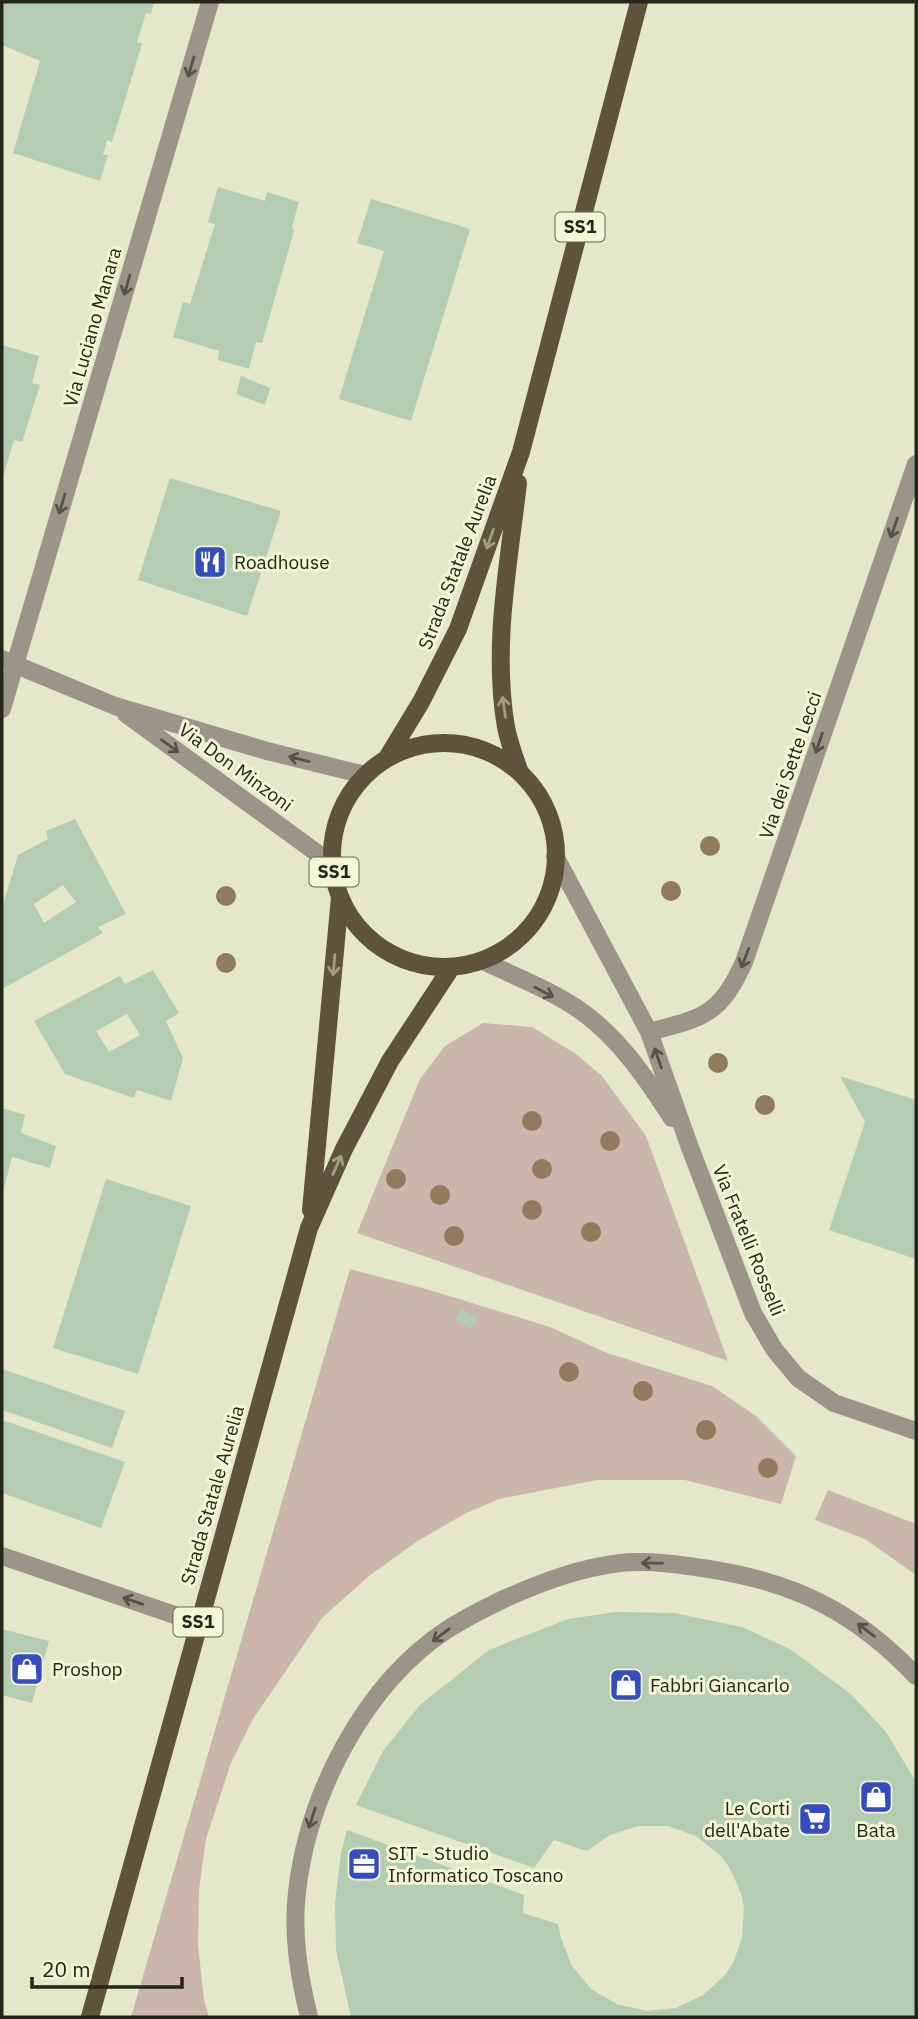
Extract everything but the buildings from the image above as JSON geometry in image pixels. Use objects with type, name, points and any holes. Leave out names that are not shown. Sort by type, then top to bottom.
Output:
[{"type":"main road","name":"Strada Statale Aurelia","points":[[387,758],[421,702],[458,629],[521,452],[639,2]]},
{"type":"main road","name":"Strada Statale Aurelia","points":[[520,773],[507,730],[501,689],[500,643],[521,452]]},
{"type":"main road","name":"SS1","points":[[432,743],[456,743],[479,749],[501,759],[520,773],[537,795],[550,819],[555,856],[554,878],[547,900],[521,937],[483,961],[451,968],[416,963],[384,950],[366,936],[351,918],[340,897],[332,864],[332,840],[338,816],[349,794],[365,775],[387,758],[410,748],[432,743]]},
{"type":"main road","name":"Strada Statale Aurelia","points":[[309,1228],[340,897]]},
{"type":"main road","name":"Strada Statale Aurelia","points":[[90,2017],[309,1228],[344,1149],[390,1061],[451,968]]},
{"type":"street","name":"Via Luciano Manara","points":[[2,709],[8,662],[210,2]]},
{"type":"street","name":"Via dei Sette Lecci","points":[[649,1032],[684,1023],[722,1002],[744,962],[916,464]]},
{"type":"street","name":"Via Don Minzoni","points":[[8,662],[115,706],[267,751],[365,775]]},
{"type":"street","name":"Via Don Minzoni","points":[[115,706],[332,864]]},
{"type":"street","name":"Via Fratelli Rosselli","points":[[555,856],[649,1032],[753,1313],[774,1349],[784,1363],[815,1391],[834,1403],[916,1431]]},
{"type":"street","name":"Via Fratelli Rosselli","points":[[483,961],[579,1009],[606,1032],[633,1060],[689,1145]]},
{"type":"street","points":[[2,1556],[198,1623]]},
{"type":"street","points":[[309,2017],[297,1963],[296,1894],[301,1859],[315,1809],[344,1745],[370,1705],[397,1674],[432,1641],[472,1615],[555,1577],[597,1566],[662,1563],[695,1567],[763,1580],[821,1601],[886,1644],[916,1676]]},
{"type":"shaded area","points":[[483,1023],[532,1027],[576,1054],[602,1076],[646,1136],[728,1361],[357,1233],[420,1079],[445,1046]]},
{"type":"shaded area","points":[[350,1269],[550,1327],[607,1353],[712,1386],[756,1416],[796,1456],[781,1504],[685,1480],[597,1480],[499,1499],[466,1513],[416,1542],[369,1576],[322,1618],[253,1719],[231,1763],[206,1839],[199,1890],[198,1945],[204,2000],[209,2017],[131,2017]]},
{"type":"shaded area","points":[[828,1490],[916,1524],[916,1575],[865,1539],[815,1520]]},
{"type":"place","name":"Roadhouse","points":[[210,562]]},
{"type":"place","name":"Proshop","points":[[27,1669]]},
{"type":"place","name":"Fabbri Giancarlo","points":[[626,1685]]},
{"type":"place","name":"Bata","points":[[876,1797]]},
{"type":"place","name":"Le Corti dell'Abate","points":[[815,1819]]},
{"type":"place","name":"SIT - Studio Informatico Toscano","points":[[364,1864]]}]
